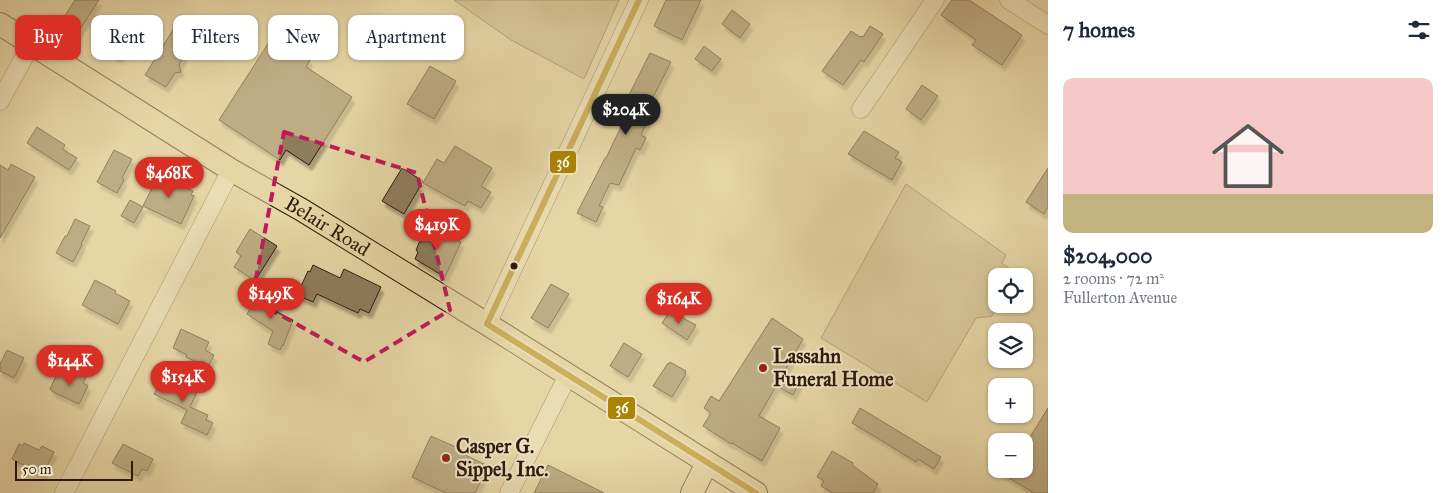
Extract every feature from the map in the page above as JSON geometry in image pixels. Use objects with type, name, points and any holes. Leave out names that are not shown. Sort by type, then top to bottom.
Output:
[{"type":"main road","name":"Belair Road","points":[[0,24],[15,34]]},
{"type":"main road","name":"Belair Road","points":[[56,60],[231,170],[302,210],[487,324],[756,493]]},
{"type":"main road","points":[[692,493],[707,463]]},
{"type":"street","points":[[487,324],[639,0]]},
{"type":"street","points":[[861,109],[934,0]]},
{"type":"street","points":[[1009,0],[1048,25]]},
{"type":"street","points":[[0,101],[23,60]]},
{"type":"street","points":[[64,493],[231,170]]},
{"type":"street","points":[[510,493],[568,375]]},
{"type":"highlighted area","points":[[284,132],[417,173],[450,310],[364,362],[252,299]]},
{"type":"shaded area","points":[[454,0],[619,0],[584,79],[511,40]]},
{"type":"shaded area","points":[[906,184],[1006,255],[1002,263],[1009,268],[988,268],[988,313],[994,313],[992,316],[976,318],[927,402],[821,338]]},
{"type":"building","points":[[75,0],[99,0],[81,28],[81,15],[65,15]]},
{"type":"building","points":[[666,0],[701,0],[682,40],[654,26]]},
{"type":"building","points":[[952,0],[969,0],[1022,35],[1002,65],[972,45],[976,40],[941,15]]},
{"type":"building","points":[[732,10],[750,24],[740,38],[722,24]]},
{"type":"building","points":[[870,26],[883,34],[864,62],[861,60],[843,85],[822,71],[851,31],[863,37]]},
{"type":"building","points":[[173,30],[173,60],[182,60],[179,65],[181,72],[175,73],[166,87],[145,75],[154,60],[163,60],[163,46]]},
{"type":"building","points":[[268,44],[268,60],[310,60],[306,67],[352,97],[309,165],[286,150],[280,160],[219,120]]},
{"type":"building","points":[[704,46],[721,59],[712,71],[695,59]]},
{"type":"building","points":[[650,53],[671,62],[649,105],[653,108],[641,135],[646,138],[640,150],[636,148],[619,185],[610,183],[599,206],[603,207],[596,222],[577,213],[633,102],[627,99]]},
{"type":"building","points":[[430,66],[456,81],[434,119],[407,104]]},
{"type":"building","points":[[922,85],[938,96],[921,120],[906,109]]},
{"type":"building","points":[[37,127],[65,145],[62,149],[77,158],[69,170],[27,143]]},
{"type":"building","points":[[864,131],[899,152],[895,158],[902,162],[892,180],[848,154]]},
{"type":"building","points":[[455,146],[492,168],[481,186],[491,192],[481,208],[468,201],[465,206],[423,183],[437,159],[444,163]]},
{"type":"building","points":[[114,150],[132,159],[117,193],[97,182]]},
{"type":"building","points":[[11,164],[35,177],[0,238],[0,165],[8,170]]},
{"type":"building","points":[[402,168],[423,181],[404,214],[382,201]]},
{"type":"building","points":[[1048,168],[1048,207],[1044,214],[1026,202]]},
{"type":"building","points":[[160,175],[193,191],[191,195],[194,196],[181,224],[143,206]]},
{"type":"building","points":[[130,200],[143,207],[134,223],[121,216]]},
{"type":"building","points":[[75,219],[90,226],[73,262],[56,253]]},
{"type":"building","points":[[430,226],[461,242],[445,277],[415,259],[419,243]]},
{"type":"building","points":[[250,229],[277,246],[255,281],[234,267],[241,256],[236,252]]},
{"type":"building","points":[[313,265],[340,278],[344,269],[381,287],[369,313],[360,309],[358,313],[317,294],[313,302],[297,295],[308,271],[310,272]]},
{"type":"building","points":[[95,280],[130,301],[118,324],[82,305]]},
{"type":"building","points":[[551,284],[569,294],[548,328],[531,318]]},
{"type":"building","points":[[260,292],[279,304],[275,311],[293,320],[280,350],[268,344],[273,331],[247,314]]},
{"type":"building","points":[[670,311],[696,325],[687,340],[662,323]]},
{"type":"building","name":"Lassahn Funeral Home","points":[[772,318],[803,339],[784,372],[800,382],[793,395],[776,386],[759,416],[780,428],[762,461],[703,426],[711,413],[704,408],[711,396],[719,401]]},
{"type":"building","points":[[181,329],[209,342],[205,350],[214,355],[208,367],[186,357],[187,355],[173,348]]},
{"type":"building","points":[[624,343],[642,354],[628,377],[610,366]]},
{"type":"building","points":[[7,350],[24,358],[14,378],[0,371],[0,364]]},
{"type":"building","points":[[670,362],[686,371],[672,397],[653,386]]},
{"type":"building","points":[[74,371],[86,377],[83,383],[88,386],[79,404],[50,389],[58,372],[71,377]]},
{"type":"building","points":[[166,372],[177,378],[179,383],[197,392],[190,407],[208,415],[206,420],[213,423],[207,435],[181,423],[187,410],[154,394]]},
{"type":"building","points":[[860,408],[941,457],[934,469],[918,459],[916,462],[852,423]]},
{"type":"building","points":[[1048,408],[1048,493],[1034,493],[1009,478],[1033,478],[1033,433]]},
{"type":"building","name":"Casper G. Sippel, Inc.","points":[[431,436],[458,448],[457,451],[488,466],[475,493],[446,493],[412,477]]},
{"type":"building","points":[[24,443],[39,450],[42,446],[54,452],[43,474],[12,459],[19,444],[23,446]]},
{"type":"building","points":[[123,444],[153,459],[147,471],[142,469],[138,476],[112,463]]},
{"type":"building","points":[[832,451],[853,463],[852,465],[878,484],[873,493],[833,493],[821,486],[824,481],[817,477]]},
{"type":"building","points":[[548,465],[604,493],[534,493]]},
{"type":"transit line","name":"36","points":[[487,324],[639,0]]},
{"type":"transit line","name":"36","points":[[487,324],[756,493]]},
{"type":"place","name":"Lassahn Funeral Home","points":[[763,368]]},
{"type":"place","name":"Casper G. Sippel, Inc.","points":[[446,458]]}]
